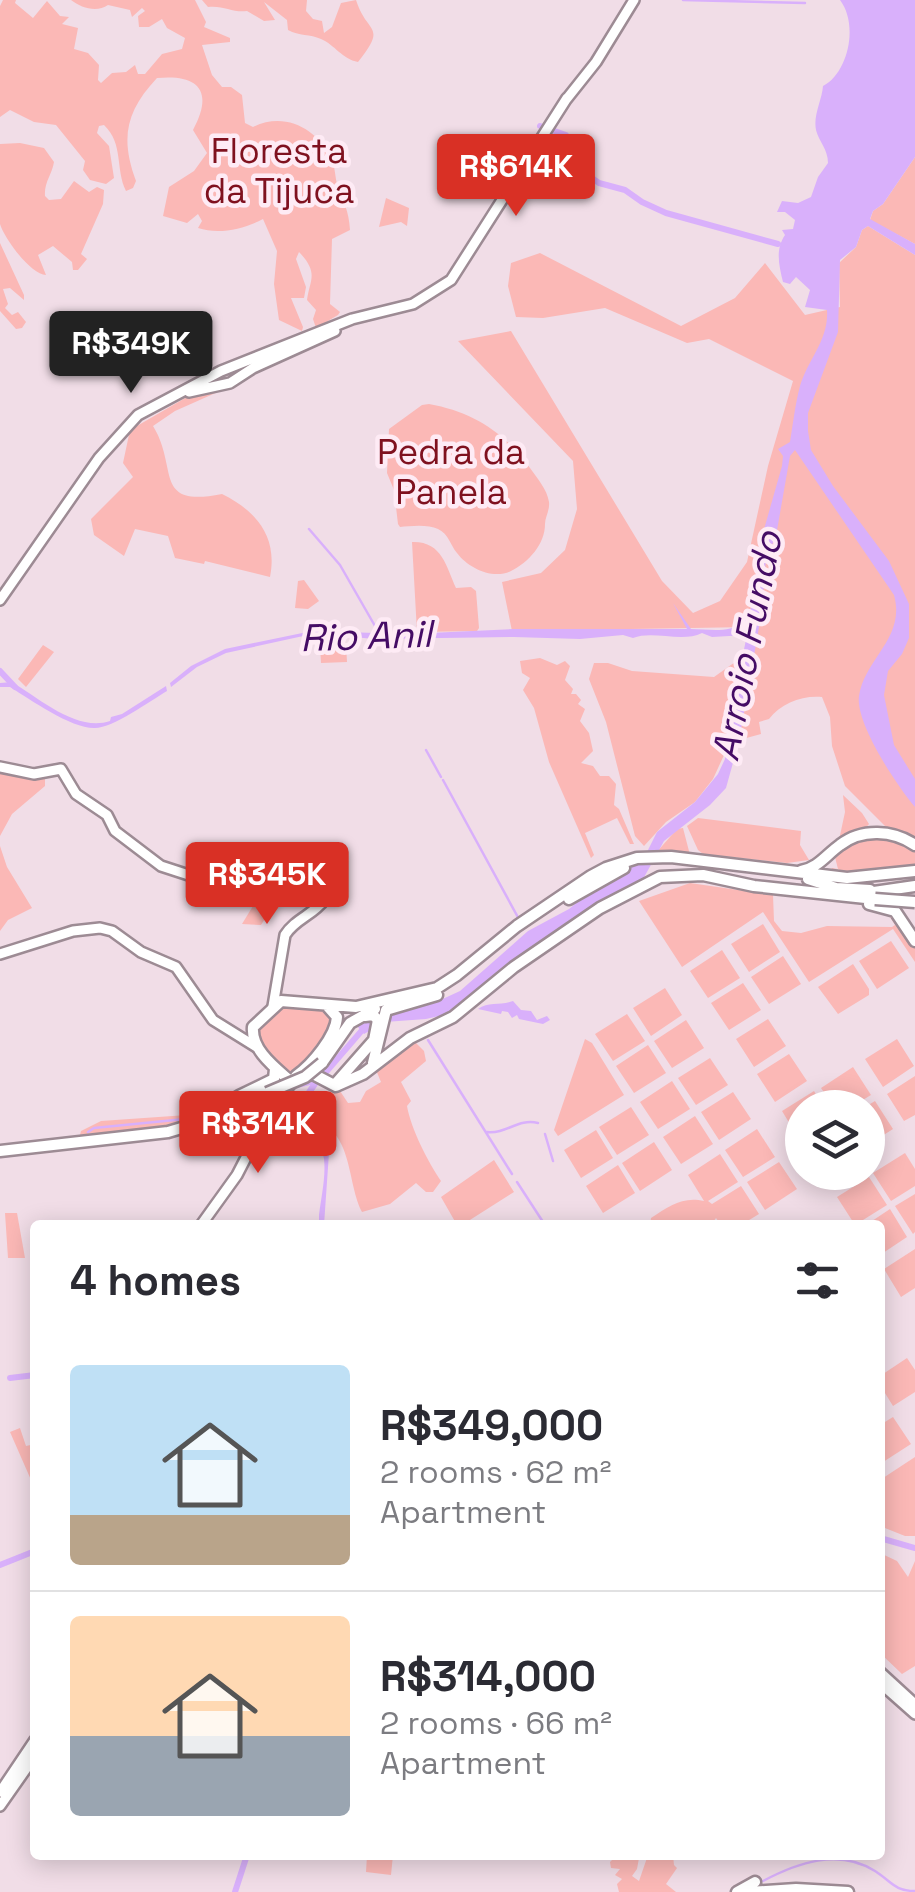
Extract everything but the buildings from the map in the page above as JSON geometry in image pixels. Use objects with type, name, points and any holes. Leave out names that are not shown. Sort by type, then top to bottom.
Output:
[{"type":"highway","points":[[792,872],[828,860],[845,841],[870,833],[898,836],[915,847]]},
{"type":"highway","points":[[664,859],[754,886],[862,894],[915,887]]},
{"type":"highway","points":[[285,1076],[252,1039],[253,1027],[273,1006],[292,1000],[359,1007],[437,988],[591,876],[623,865],[664,859],[702,861],[848,878],[915,871]]},
{"type":"highway","points":[[828,860],[848,878]]},
{"type":"highway","points":[[702,861],[720,868],[720,875]]},
{"type":"highway","points":[[332,1046],[363,1014],[381,1003],[440,990],[523,926],[623,865]]},
{"type":"highway","points":[[370,1068],[385,1012],[391,1007],[438,995],[458,984],[538,919],[623,865]]},
{"type":"highway","points":[[748,866],[846,889],[892,889]]},
{"type":"highway","points":[[772,872],[763,872],[762,878],[780,884]]},
{"type":"highway","points":[[285,1076],[314,1072],[333,1084],[358,1077],[410,1038],[453,1018],[514,966],[604,906],[660,877],[720,875],[852,897],[915,902]]},
{"type":"highway","points":[[896,906],[915,887]]},
{"type":"highway","points":[[826,892],[896,906],[912,935]]},
{"type":"highway","points":[[481,959],[503,937]]},
{"type":"highway","points":[[0,1150],[158,1130],[205,1118],[306,1078],[350,1023],[363,1013],[438,995]]},
{"type":"highway","points":[[323,1005],[346,1016],[363,1014],[378,1020],[379,1032],[333,1084]]},
{"type":"highway","points":[[205,1118],[273,1080],[302,1073],[337,1024],[335,1014],[323,1005]]},
{"type":"highway","points":[[314,1072],[316,1055]]},
{"type":"highway","points":[[358,1058],[369,1058],[370,1068]]},
{"type":"highway","points":[[0,1150],[168,1132],[238,1104]]},
{"type":"highway","points":[[737,1892],[759,1888],[848,1892]]},
{"type":"main road","points":[[94,469],[141,419],[183,395],[234,376],[359,318],[419,301],[449,281],[634,0]]},
{"type":"main road","points":[[335,328],[350,310]]},
{"type":"main road","points":[[213,375],[220,379],[234,376]]},
{"type":"main road","points":[[0,600],[121,430],[138,415],[213,375],[234,376]]},
{"type":"main road","points":[[0,767],[34,774],[53,768],[63,770],[76,794],[107,815],[115,831],[150,861],[196,879],[204,880],[244,857],[274,866],[309,862],[320,872],[326,892],[314,913],[291,926],[285,936],[273,1006]]},
{"type":"main road","points":[[0,954],[73,931],[112,931],[140,952],[178,965],[213,1020],[259,1049]]},
{"type":"main road","points":[[277,984],[282,995],[292,1000]]},
{"type":"main road","points":[[233,1032],[243,1033],[253,1027]]},
{"type":"main road","points":[[276,1101],[285,1076]]},
{"type":"main road","points":[[205,1220],[237,1175],[285,1076]]},
{"type":"main road","points":[[885,1677],[915,1704]]},
{"type":"main road","points":[[885,1687],[915,1714]]},
{"type":"main road","points":[[0,1808],[22,1779],[30,1751]]},
{"type":"main road","points":[[0,1792],[30,1761]]},
{"type":"green space","name":"Floresta da Tijuca","points":[[3,0],[16,0],[33,18],[47,1],[60,16],[69,17],[62,24],[78,28],[74,49],[88,53],[99,65],[101,83],[112,73],[126,72],[135,65],[138,74],[145,74],[162,54],[182,49],[185,38],[167,28],[162,19],[149,27],[139,27],[138,16],[145,11],[142,8],[132,17],[130,10],[108,5],[89,8],[71,0],[195,0],[206,22],[204,27],[230,38],[230,42],[202,45],[212,75],[222,87],[231,87],[242,95],[245,123],[253,127],[276,121],[299,126],[318,139],[332,160],[350,230],[332,239],[330,304],[340,312],[338,315],[316,328],[316,310],[307,300],[311,271],[299,252],[296,259],[306,287],[304,298],[291,298],[302,331],[279,320],[274,284],[277,251],[263,219],[240,228],[214,231],[198,228],[202,221],[198,214],[187,223],[163,216],[169,187],[194,171],[207,153],[193,130],[202,95],[192,82],[157,78],[138,102],[127,138],[136,181],[126,191],[117,148],[104,125],[99,126],[97,133],[109,146],[114,178],[106,184],[90,180],[83,170],[85,161],[56,125],[34,122],[10,110],[0,117]]},
{"type":"green space","name":"Floresta da Tijuca","points":[[202,0],[307,0],[306,11],[313,19],[322,21],[324,33],[332,27],[341,3],[356,0],[372,30],[372,41],[358,62],[321,39],[288,30],[287,20],[264,2],[275,20],[264,21],[247,11],[208,7]]},
{"type":"green space","name":"Floresta da Tijuca","points":[[0,144],[44,148],[54,162],[45,191],[49,200],[61,199],[74,181],[89,192],[97,187],[104,190],[103,204],[81,254],[87,259],[78,270],[73,270],[72,262],[53,246],[38,255],[46,275],[33,269],[19,255],[0,224]]},
{"type":"green space","points":[[915,157],[915,244],[870,220]]},
{"type":"green space","points":[[386,198],[409,208],[407,226],[401,222],[379,227]]},
{"type":"green space","points":[[868,226],[915,255],[915,840],[886,827],[845,786],[832,746],[830,717],[822,697],[815,697],[793,701],[759,722],[761,734],[739,740],[724,755],[713,779],[695,802],[666,822],[644,846],[635,836],[606,722],[589,679],[594,663],[632,671],[714,677],[745,655],[750,627],[512,631],[502,582],[541,573],[565,550],[577,509],[573,461],[458,341],[511,331],[662,581],[693,613],[720,601],[747,562],[768,466],[793,381],[709,339],[687,343],[605,308],[543,318],[516,317],[508,286],[511,263],[540,253],[681,326],[735,298],[765,263],[805,315],[840,307],[839,263],[856,247],[862,230]]},
{"type":"green space","points":[[0,243],[24,295],[24,300],[10,288],[3,289],[8,304],[5,308],[12,315],[18,312],[26,322],[22,328],[16,329],[0,311]]},
{"type":"green space","points":[[220,391],[175,411],[153,426],[176,490],[200,497],[222,494],[245,508],[262,526],[271,549],[270,577],[175,558],[168,536],[135,529],[124,556],[94,535],[91,519],[133,477],[123,463],[130,430],[187,397]]},
{"type":"green space","name":"Pedra da Panela","points":[[429,404],[460,412],[498,434],[520,455],[546,493],[549,505],[542,539],[530,557],[511,571],[481,571],[462,558],[438,529],[398,524],[394,490],[387,473],[389,429]]},
{"type":"green space","points":[[412,542],[436,550],[456,588],[471,587],[476,591],[477,631],[417,632]]},
{"type":"green space","points":[[304,580],[319,601],[308,609],[295,608],[298,581]]},
{"type":"green space","points":[[346,644],[347,662],[321,663],[320,645]]},
{"type":"green space","points":[[43,645],[54,652],[26,687],[18,679]]},
{"type":"green space","points":[[540,658],[557,665],[565,661],[570,666],[565,680],[573,689],[571,694],[576,694],[581,700],[578,704],[585,709],[580,721],[589,733],[593,751],[581,763],[593,766],[600,776],[609,776],[616,784],[614,805],[634,844],[630,844],[617,818],[585,833],[594,855],[591,858],[549,762],[534,708],[523,690],[530,678],[522,673],[520,661]]},
{"type":"green space","points":[[0,769],[45,777],[45,786],[12,814],[0,836]]},
{"type":"green space","points":[[843,795],[869,824],[839,840],[845,812]]},
{"type":"green space","points":[[698,818],[801,831],[800,845],[809,860],[787,863],[703,854],[687,826]]},
{"type":"green space","points":[[683,828],[690,855],[655,854],[677,829]]},
{"type":"green space","points":[[887,837],[915,850],[915,869],[850,877],[838,869],[835,857],[858,840]]},
{"type":"green space","points":[[0,846],[7,867],[32,908],[8,920],[0,931]]},
{"type":"green space","points":[[690,883],[773,895],[774,921],[782,931],[801,933],[827,926],[892,927],[895,925],[889,910],[915,945],[915,962],[893,929],[809,982],[763,912],[682,967],[639,901]]},
{"type":"green space","points":[[257,888],[264,893],[268,914],[261,925],[242,924],[256,901]]},
{"type":"green space","points":[[763,924],[780,952],[749,972],[731,944]]},
{"type":"green space","points":[[891,941],[909,968],[877,989],[859,961]]},
{"type":"green space","points":[[722,950],[740,978],[708,998],[690,971]]},
{"type":"green space","points":[[783,956],[801,984],[769,1004],[751,977]]},
{"type":"green space","points":[[853,964],[869,995],[838,1014],[818,987]]},
{"type":"green space","points":[[743,983],[761,1010],[729,1030],[711,1003]]},
{"type":"green space","points":[[665,988],[682,1015],[651,1036],[633,1008]]},
{"type":"green space","points":[[281,1003],[326,1008],[336,1023],[309,1062],[286,1075],[256,1042],[253,1031]]},
{"type":"green space","points":[[627,1014],[645,1041],[613,1061],[595,1034]]},
{"type":"green space","points":[[768,1019],[786,1046],[754,1067],[736,1039]]},
{"type":"green space","points":[[686,1020],[704,1048],[672,1068],[654,1041]]},
{"type":"green space","points":[[585,1039],[592,1043],[624,1095],[558,1136],[554,1130]]},
{"type":"green space","points":[[897,1039],[914,1066],[883,1087],[865,1059]]},
{"type":"green space","points":[[407,1042],[416,1043],[424,1051],[426,1061],[401,1082],[411,1101],[407,1106],[409,1115],[441,1181],[433,1192],[426,1192],[416,1183],[390,1204],[362,1212],[343,1147],[337,1136],[316,1122],[316,1109],[323,1095],[333,1091],[340,1091],[348,1103],[360,1102],[366,1091],[381,1082],[376,1070]]},
{"type":"green space","points":[[648,1045],[666,1073],[634,1093],[616,1066]]},
{"type":"green space","points":[[789,1054],[807,1081],[793,1090],[785,1090],[785,1095],[775,1102],[757,1074]]},
{"type":"green space","points":[[710,1058],[728,1085],[696,1105],[678,1078]]},
{"type":"green space","points":[[853,1067],[868,1090],[822,1090]]},
{"type":"green space","points":[[915,1076],[915,1115],[904,1121],[887,1094]]},
{"type":"green space","points":[[672,1081],[690,1109],[658,1129],[640,1102]]},
{"type":"green space","points":[[733,1092],[751,1119],[719,1140],[701,1112]]},
{"type":"green space","points":[[631,1107],[649,1135],[617,1155],[599,1127]]},
{"type":"green space","points":[[187,1115],[189,1121],[142,1130],[80,1135],[101,1121]]},
{"type":"green space","points":[[695,1116],[713,1144],[681,1164],[663,1137]]},
{"type":"green space","points":[[885,1117],[893,1129],[885,1134]]},
{"type":"green space","points":[[757,1129],[775,1157],[743,1177],[725,1150]]},
{"type":"green space","points":[[596,1130],[613,1158],[581,1178],[564,1150]]},
{"type":"green space","points":[[654,1142],[672,1170],[640,1191],[622,1163]]},
{"type":"green space","points":[[905,1153],[915,1169],[915,1186],[891,1201],[884,1190],[885,1166]]},
{"type":"green space","points":[[720,1154],[738,1182],[708,1201],[712,1204],[741,1186],[759,1214],[749,1220],[651,1220],[676,1203],[704,1201],[688,1175]]},
{"type":"green space","points":[[494,1160],[514,1192],[470,1220],[454,1220],[441,1197]]},
{"type":"green space","points":[[779,1162],[785,1171],[785,1190],[795,1190],[765,1210],[747,1182]]},
{"type":"green space","points":[[618,1165],[635,1193],[603,1213],[586,1186]]},
{"type":"green space","points":[[848,1190],[877,1190],[887,1205],[863,1220],[852,1220],[837,1197]]},
{"type":"green space","points":[[915,1194],[915,1232],[913,1234],[895,1206]]},
{"type":"green space","points":[[890,1209],[907,1237],[885,1252],[885,1220],[874,1220]]},
{"type":"green space","points":[[5,1213],[17,1213],[25,1258],[8,1258]]},
{"type":"green space","points":[[915,1249],[915,1288],[901,1297],[885,1268]]},
{"type":"green space","points":[[907,1358],[915,1370],[915,1392],[893,1406],[885,1393],[885,1373]]},
{"type":"green space","points":[[893,1417],[911,1444],[885,1461],[885,1422]]},
{"type":"green space","points":[[20,1428],[26,1446],[30,1445],[30,1478],[10,1432]]},
{"type":"green space","points":[[915,1457],[915,1536],[885,1528],[885,1477]]},
{"type":"green space","points":[[885,1555],[897,1561],[908,1577],[915,1561],[915,1666],[902,1674],[885,1658]]},
{"type":"green space","points":[[367,1860],[392,1860],[391,1875],[366,1872]]},
{"type":"green space","points":[[639,1860],[632,1876],[639,1881],[646,1860],[674,1860],[677,1868],[666,1884],[676,1892],[619,1892],[617,1884],[622,1879],[615,1875],[620,1869],[611,1868],[610,1862]]},
{"type":"water","name":"Rio Anil","points":[[840,0],[915,0],[915,157],[870,219],[915,244],[915,255],[868,226],[862,230],[856,247],[840,260],[838,332],[808,413],[808,431],[811,450],[889,561],[909,604],[909,638],[888,671],[884,695],[894,745],[915,779],[915,807],[879,754],[860,708],[863,683],[894,624],[894,595],[795,450],[790,456],[776,536],[766,558],[762,610],[739,741],[726,788],[664,841],[642,881],[597,905],[519,957],[452,1013],[385,1022],[364,1034],[356,1025],[368,1017],[434,1003],[460,991],[528,931],[643,860],[657,832],[695,802],[725,759],[726,736],[747,635],[373,639],[317,633],[226,653],[197,667],[171,687],[170,683],[191,666],[225,649],[312,631],[408,634],[513,629],[687,629],[673,603],[691,629],[725,629],[743,622],[751,606],[761,540],[782,466],[783,456],[778,449],[790,442],[800,386],[827,321],[827,310],[805,307],[810,290],[796,277],[790,284],[783,282],[779,258],[785,235],[782,230],[793,229],[795,220],[785,212],[777,212],[782,201],[798,203],[811,197],[828,163],[816,119],[823,86],[839,71],[848,48],[849,22]]},
{"type":"water","points":[[12,682],[59,712],[97,723],[110,721],[166,686],[167,691],[121,719],[95,728],[75,724],[10,687],[0,687],[0,683]]},
{"type":"water","points":[[513,1001],[521,1010],[531,1011],[537,1020],[547,1016],[550,1020],[543,1024],[519,1019],[517,1015],[512,1018],[508,1012],[478,1009]]},
{"type":"water","points":[[315,1079],[320,1082],[311,1095],[308,1110],[310,1121],[329,1153],[324,1220],[319,1220],[324,1159],[303,1112],[306,1091]]},
{"type":"waterway","points":[[683,0],[805,3]]},
{"type":"waterway","points":[[540,126],[566,135],[586,174],[599,183],[625,190],[666,213],[778,244]]},
{"type":"waterway","name":"Rio Anil","points":[[309,529],[340,565],[375,626]]},
{"type":"waterway","points":[[0,671],[15,687]]},
{"type":"waterway","points":[[426,750],[441,777]]},
{"type":"waterway","points":[[443,780],[520,921]]},
{"type":"waterway","name":"Arroio Fundo","points":[[320,1079],[364,1028]]},
{"type":"waterway","points":[[428,1040],[512,1174]]},
{"type":"waterway","points":[[292,1088],[313,1083]]},
{"type":"waterway","points":[[88,1132],[94,1128],[185,1119],[213,1109]]},
{"type":"waterway","points":[[487,1132],[538,1123]]},
{"type":"waterway","points":[[545,1134],[553,1161]]},
{"type":"waterway","points":[[0,1157],[63,1149]]},
{"type":"waterway","points":[[517,1182],[542,1220]]},
{"type":"waterway","points":[[10,1378],[30,1376]]},
{"type":"waterway","points":[[885,1539],[915,1548]]},
{"type":"waterway","points":[[0,1565],[30,1553]]},
{"type":"waterway","points":[[235,1892],[245,1860]]},
{"type":"waterway","points":[[763,1881],[825,1860]]},
{"type":"waterway","points":[[847,1860],[875,1871],[897,1887],[915,1891]]}]
